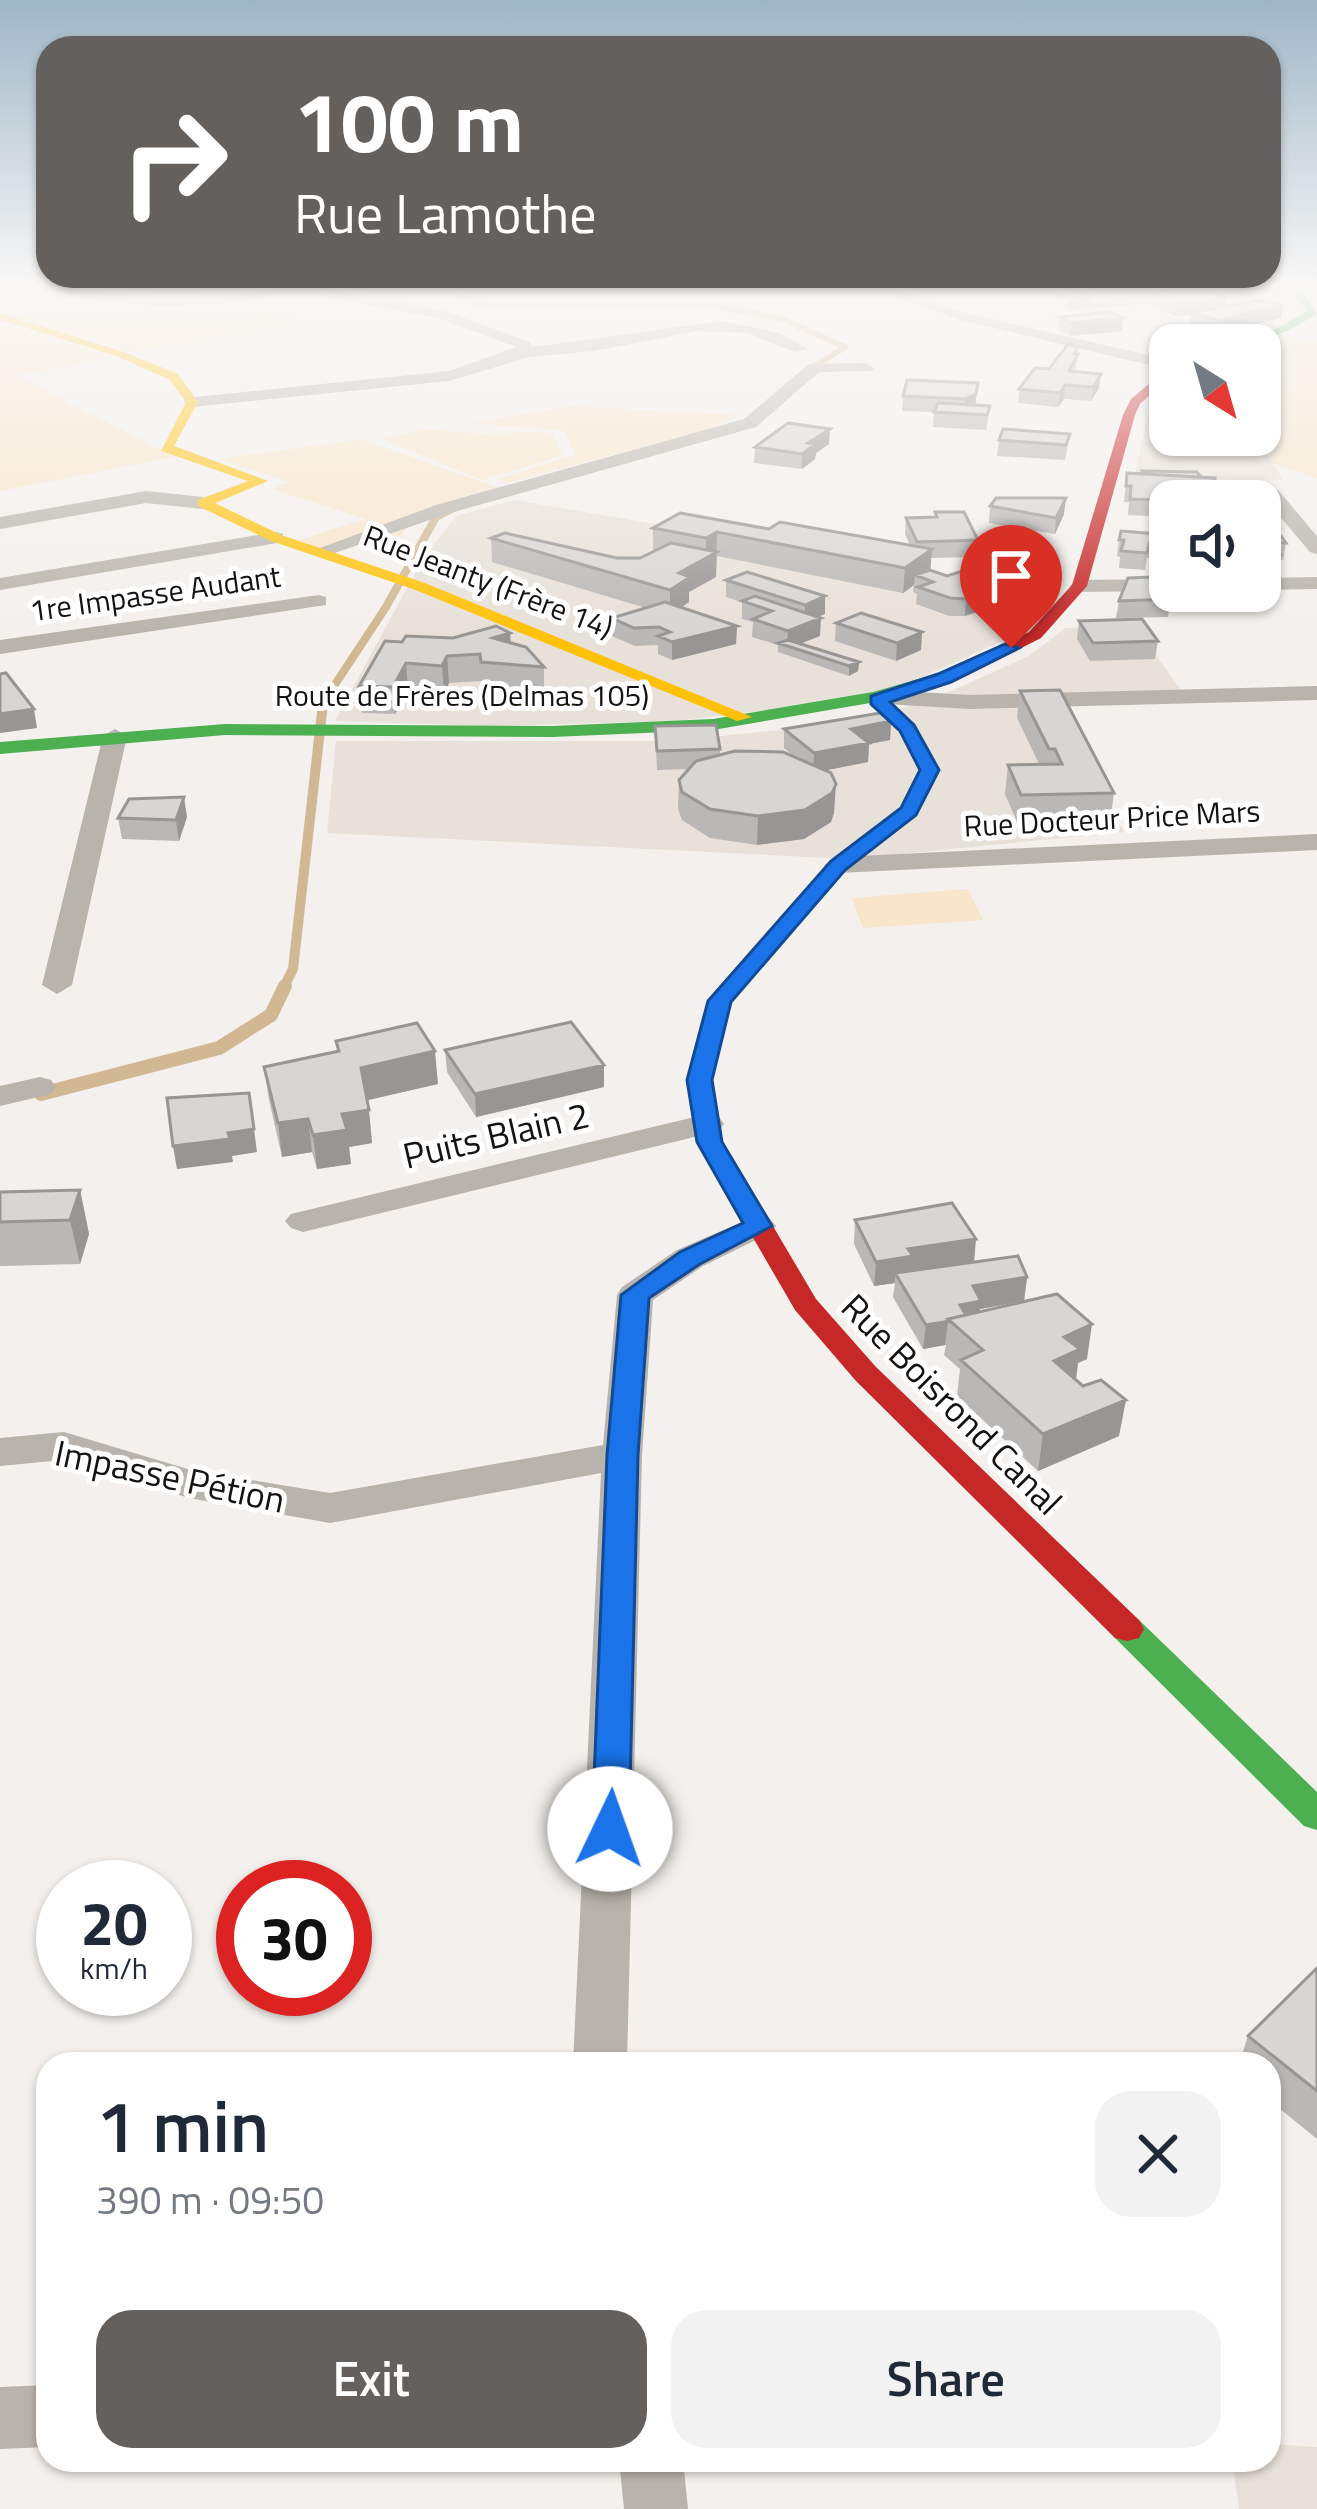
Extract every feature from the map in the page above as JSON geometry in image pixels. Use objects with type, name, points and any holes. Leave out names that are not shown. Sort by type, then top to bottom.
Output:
[{"type":"street","points":[[0,523],[146,497],[203,503],[261,481],[166,448],[192,402],[202,401]]},
{"type":"street","points":[[319,552],[443,509],[533,488],[750,423],[775,401]]},
{"type":"street","name":"Route de Frères (Delmas 105)","points":[[0,748],[116,736],[296,728],[613,734],[838,710],[882,699],[944,678],[1043,629],[1078,586],[1136,401]]},
{"type":"street","name":"Rue Jeanty (Frère 14)","points":[[203,503],[276,538],[419,586],[751,720]]},
{"type":"street","points":[[1281,506],[1317,548]]},
{"type":"street","points":[[0,584],[276,538]]},
{"type":"street","points":[[1281,584],[1317,583]]},
{"type":"street","points":[[1078,586],[1149,585]]},
{"type":"street","name":"1re Impasse Audant","points":[[0,647],[319,601]]},
{"type":"street","points":[[882,699],[969,702],[1317,693]]},
{"type":"street","name":"Rue Boisrond Canal","points":[[882,699],[908,729],[929,770],[909,811],[838,866],[720,1001],[700,1080],[710,1142],[805,1304],[866,1374],[1317,1815]]},
{"type":"street","points":[[57,985],[116,736]]},
{"type":"street","name":"Rue Docteur Price Mars","points":[[838,866],[1317,842]]},
{"type":"street","points":[[0,1096],[40,1087]]},
{"type":"street","name":"Puits Blain 2","points":[[303,1221],[707,1124]]},
{"type":"street","points":[[600,2052],[622,1455],[635,1295],[690,1258],[758,1226]]},
{"type":"street","name":"Impasse Pétion","points":[[0,1452],[64,1446],[189,1484],[330,1508],[622,1455]]},
{"type":"street","points":[[0,2418],[36,2416]]},
{"type":"street","points":[[652,2472],[656,2509]]},
{"type":"shaded area","points":[[0,401],[67,401],[174,457],[0,491]]},
{"type":"shaded area","points":[[1281,401],[1317,401],[1317,478],[1276,465],[1271,456],[1281,456]]},
{"type":"shaded area","points":[[571,406],[737,415],[713,428],[507,483],[497,479],[576,454],[564,431],[470,423]]},
{"type":"shaded area","points":[[1149,413],[1149,456],[1269,456],[1283,480],[1135,476]]},
{"type":"shaded area","points":[[431,429],[553,433],[562,456],[482,480],[379,438]]},
{"type":"shaded area","points":[[360,439],[500,488],[410,522],[402,535],[327,551],[299,540],[366,519],[272,489],[289,482],[219,459]]},
{"type":"shaded area","points":[[514,500],[971,578],[1058,598],[1009,638],[875,698],[674,721],[490,726],[335,721],[422,560],[456,516]]},
{"type":"shaded area","points":[[1066,628],[1138,629],[1187,699],[1055,704],[1124,832],[849,859],[327,833],[336,741],[674,741],[865,721],[949,692],[1029,656]]},
{"type":"shaded area","points":[[968,889],[983,920],[863,928],[852,898]]},
{"type":"shaded area","points":[[1281,2445],[1317,2447],[1317,2509],[1239,2509],[1234,2472],[1281,2472]]},
{"type":"building","points":[[938,403],[990,406],[987,415],[934,412]]},
{"type":"building","points":[[788,423],[830,429],[808,443],[816,444],[802,454],[755,447]]},
{"type":"building","points":[[1003,429],[1070,434],[1066,445],[999,440]]},
{"type":"building","points":[[1197,472],[1201,477],[1143,474]]},
{"type":"building","points":[[1127,473],[1215,478],[1149,480],[1149,499],[1130,499],[1131,486],[1126,486]]},
{"type":"building","points":[[996,498],[1066,498],[1056,518],[990,506]]},
{"type":"building","points":[[935,512],[964,512],[978,540],[917,542],[906,518],[937,517]]},
{"type":"building","points":[[680,513],[769,529],[780,522],[932,549],[905,568],[717,532],[706,538],[653,528]]},
{"type":"building","points":[[1121,531],[1149,533],[1147,553],[1121,551],[1124,540],[1119,540]]},
{"type":"building","points":[[505,533],[617,558],[640,558],[671,543],[717,552],[679,573],[690,577],[670,590],[491,538]]},
{"type":"building","points":[[969,569],[1011,584],[966,599],[950,598],[918,587],[933,582],[915,575],[930,570],[947,576]]},
{"type":"building","points":[[747,572],[825,596],[805,605],[726,580]]},
{"type":"building","points":[[1149,577],[1149,600],[1119,601],[1128,578]]},
{"type":"building","points":[[755,596],[821,618],[788,631],[753,619],[772,611],[742,601]]},
{"type":"building","points":[[665,602],[737,626],[672,642],[658,636],[670,632],[659,627],[634,628],[612,618]]},
{"type":"building","points":[[861,613],[922,632],[897,643],[836,623]]},
{"type":"building","points":[[1142,619],[1158,641],[1093,643],[1079,621]]},
{"type":"building","points":[[496,626],[510,633],[493,638],[526,647],[544,667],[481,662],[480,654],[447,656],[442,666],[406,663],[393,687],[359,686],[385,641],[402,642],[406,636],[453,638]]},
{"type":"building","points":[[788,640],[859,662],[849,666],[778,643]]},
{"type":"building","points":[[6,673],[34,709],[0,714],[0,674]]},
{"type":"building","points":[[1060,690],[1114,793],[1021,795],[1008,765],[1062,764],[1055,749],[1049,749],[1020,691]]},
{"type":"building","points":[[880,713],[891,721],[851,729],[869,743],[814,753],[784,729]]},
{"type":"building","points":[[716,725],[720,749],[657,751],[655,726]]},
{"type":"building","points":[[735,751],[783,752],[831,773],[836,784],[832,793],[805,810],[758,816],[710,809],[682,792],[679,780],[696,761]]},
{"type":"building","points":[[184,797],[176,820],[118,818],[129,799]]},
{"type":"building","points":[[571,1022],[604,1065],[475,1094],[445,1050]]},
{"type":"building","points":[[417,1023],[435,1051],[361,1068],[369,1110],[342,1114],[347,1130],[313,1135],[308,1119],[278,1123],[264,1067],[339,1051],[336,1041]]},
{"type":"building","points":[[249,1093],[254,1129],[228,1133],[230,1139],[173,1146],[167,1098]]},
{"type":"building","points":[[80,1190],[70,1220],[0,1222],[0,1192]]},
{"type":"building","points":[[952,1203],[976,1239],[908,1249],[913,1256],[876,1262],[855,1220]]},
{"type":"building","points":[[1018,1256],[1027,1277],[973,1286],[981,1301],[960,1305],[966,1315],[926,1325],[895,1273]]},
{"type":"building","points":[[1057,1294],[1092,1324],[1064,1337],[1080,1349],[1054,1361],[1083,1386],[1101,1380],[1126,1400],[1043,1434],[961,1360],[983,1350],[948,1319]]},
{"type":"building","points":[[1317,1968],[1317,2091],[1281,2062],[1281,2052],[1268,2052],[1248,2036]]},
{"type":"waterway","points":[[330,692],[386,607],[436,517],[452,509]]},
{"type":"waterway","points":[[283,989],[293,969],[323,703],[332,689]]},
{"type":"waterway","points":[[41,1094],[219,1048],[271,1015],[285,986]]},
{"type":"traffic: fast","points":[[0,748],[225,729],[552,731],[713,724],[876,697],[960,672]]},
{"type":"traffic: fast","points":[[1127,1629],[1317,1815]]},
{"type":"traffic: slow","points":[[191,401],[166,448],[261,481],[203,503]]},
{"type":"traffic: slow","points":[[203,503],[276,538],[419,586],[743,717]]},
{"type":"traffic: slow","points":[[725,1167],[710,1142],[699,1080],[720,1001],[838,865],[909,811],[929,770],[908,729],[878,700]]},
{"type":"traffic: jam","points":[[960,672],[1035,635],[1079,586],[1136,401]]},
{"type":"traffic: jam","points":[[725,1167],[805,1304],[866,1374],[1127,1629]]},
{"type":"route","points":[[610,1829],[622,1455],[635,1295],[690,1258],[758,1226],[710,1142],[700,1080],[720,1001],[838,866],[909,811],[929,770],[908,729],[878,700],[1011,648]]}]
